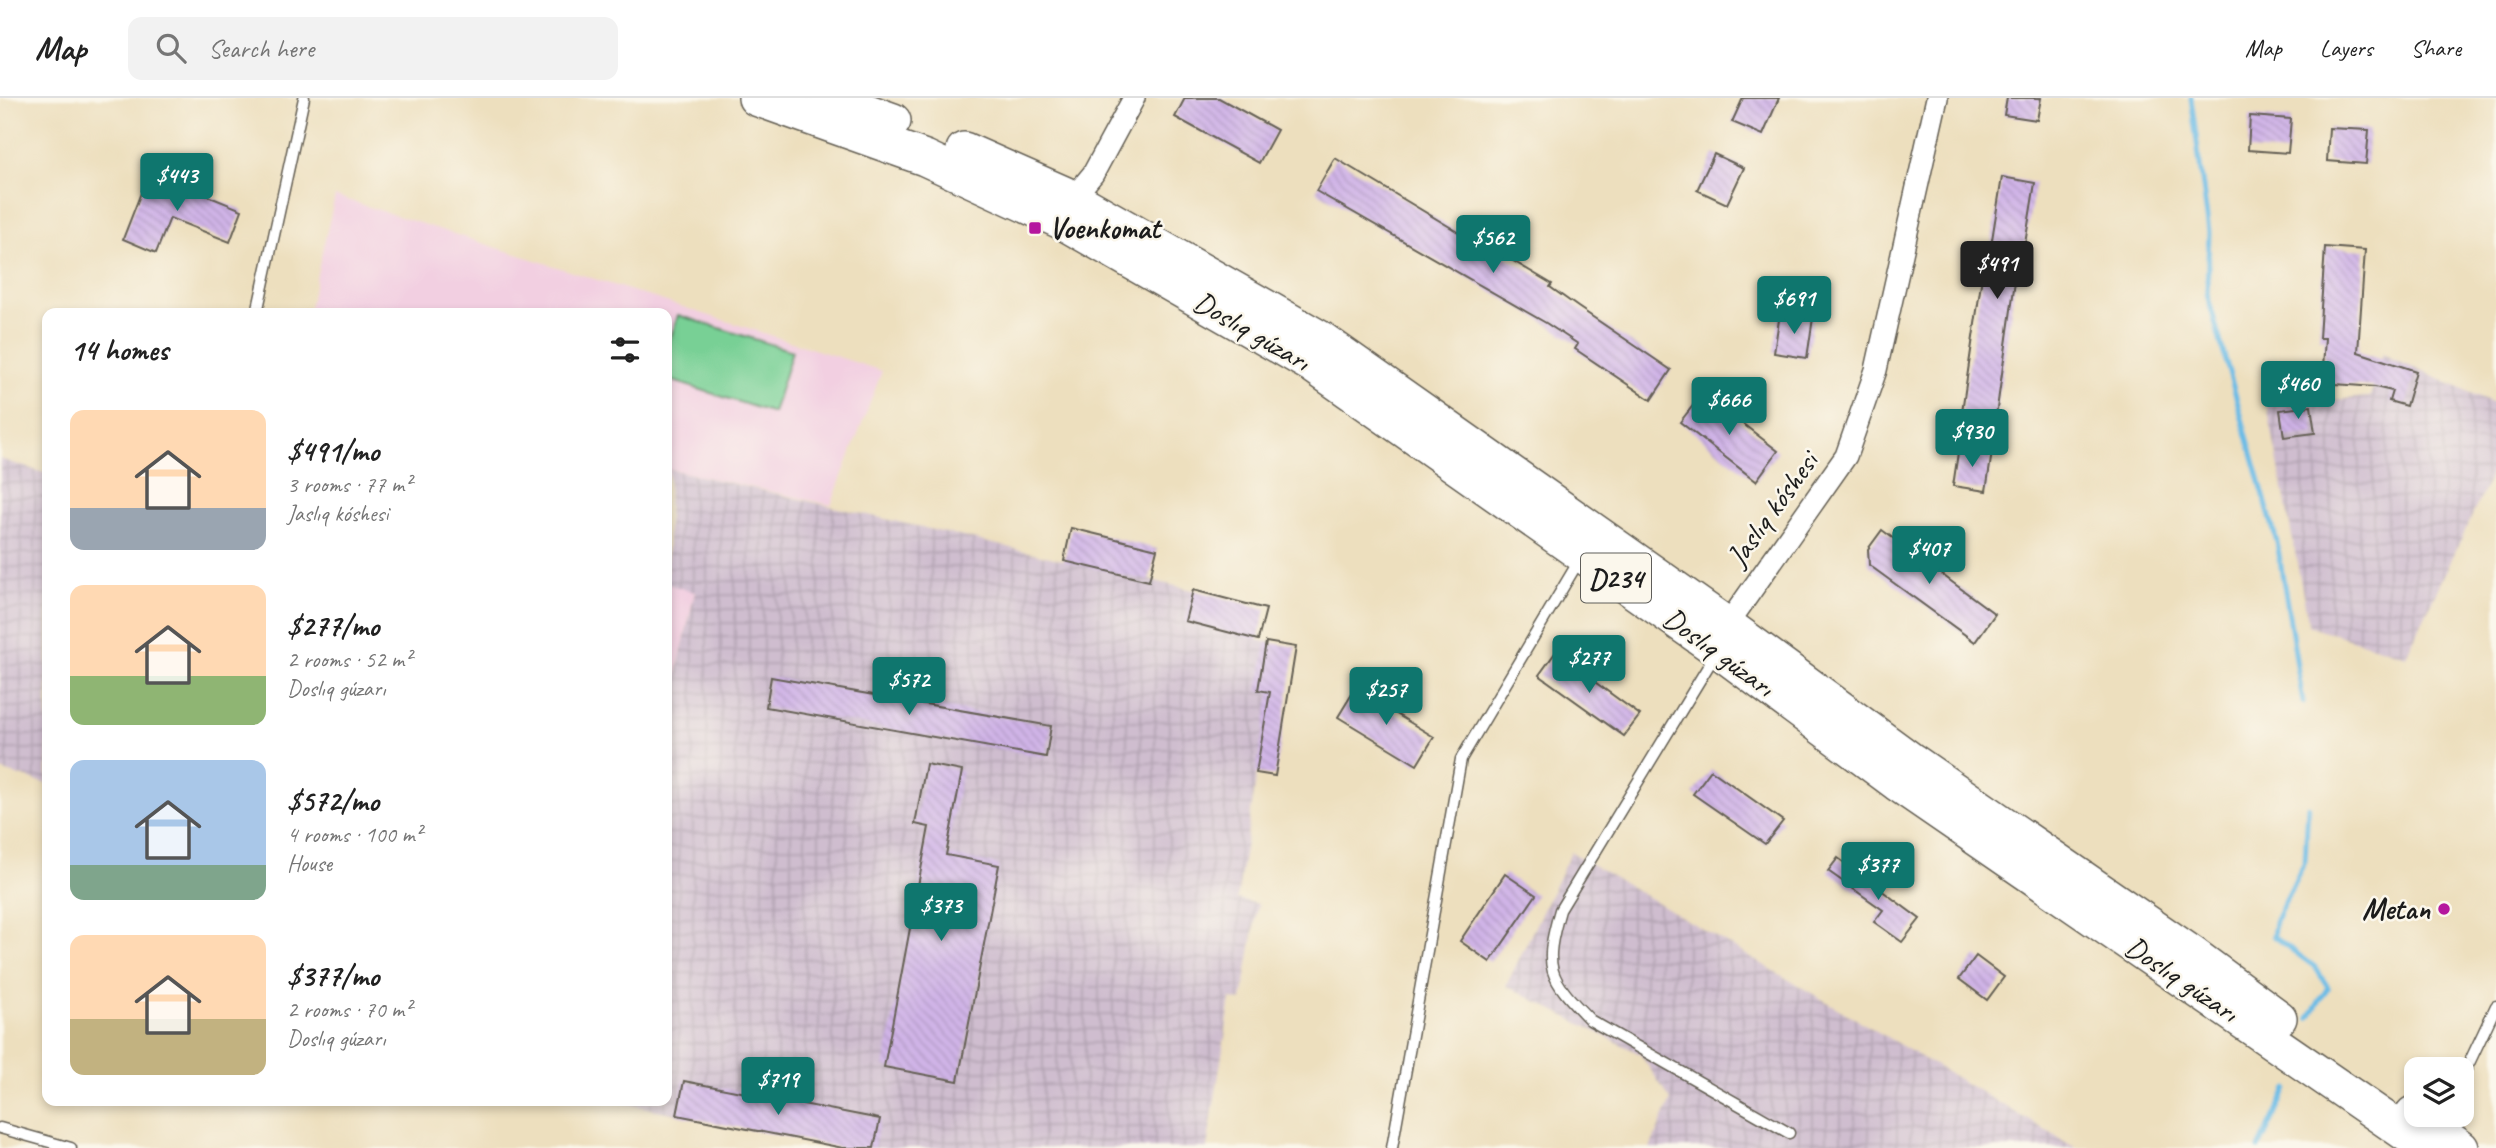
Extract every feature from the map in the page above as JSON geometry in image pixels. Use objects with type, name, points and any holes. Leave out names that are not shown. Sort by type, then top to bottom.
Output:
[{"type":"main road","name":"Doslıq gúzarı","points":[[756,98],[925,158],[1063,222],[1311,364],[1582,555],[1723,638]]},
{"type":"main road","name":"Doslıq gúzarı","points":[[829,98],[922,132],[1073,198],[1321,340],[1905,772],[2195,956],[2439,1140]]},
{"type":"street","points":[[1073,198],[1093,174],[1135,98]]},
{"type":"street","name":"Jaslıq kóshesi","points":[[1723,638],[1846,456],[1876,370],[1937,98]]},
{"type":"lane","points":[[258,308],[304,98]]},
{"type":"lane","points":[[1392,1148],[1461,759],[1582,555]]},
{"type":"lane","points":[[1723,638],[1560,910],[1552,936],[1549,966],[1566,996],[1590,1020],[1789,1133]]},
{"type":"lane","points":[[2472,1057],[2496,1006]]},
{"type":"lane","points":[[0,1128],[71,1148]]},
{"type":"shaded area","points":[[335,196],[882,371],[831,505],[672,469],[672,308],[309,308]]},
{"type":"shaded area","points":[[2382,354],[2496,404],[2496,465],[2406,656],[2309,626],[2267,405],[2370,397]]},
{"type":"shaded area","points":[[0,459],[42,472],[42,783],[0,770]]},
{"type":"shaded area","points":[[672,470],[1193,590],[1186,621],[1266,642],[1258,689],[1270,692],[1237,899],[1258,904],[1242,1001],[1231,999],[1207,1148],[843,1148],[637,1106],[672,1106],[672,696],[695,592],[672,585]]},
{"type":"shaded area","points":[[672,585],[695,591],[672,695]]},
{"type":"shaded area","points":[[1571,852],[2076,1148],[1650,1148],[1671,1100],[1640,1054],[1506,986]]},
{"type":"green space","points":[[678,315],[792,351],[773,413],[672,381],[672,334]]},
{"type":"building","points":[[1185,98],[1219,98],[1277,130],[1259,163],[1175,117]]},
{"type":"building","points":[[1743,98],[1779,98],[1763,135],[1732,122]]},
{"type":"building","points":[[2007,98],[2041,98],[2037,120],[2004,115]]},
{"type":"building","points":[[2250,116],[2291,119],[2288,153],[2248,150]]},
{"type":"building","points":[[2329,128],[2369,130],[2366,164],[2327,161]]},
{"type":"building","points":[[1714,154],[1744,168],[1727,204],[1697,190]]},
{"type":"building","points":[[1335,158],[1470,239],[1471,236],[1552,284],[1550,287],[1671,370],[1651,400],[1575,349],[1578,344],[1546,323],[1316,191]]},
{"type":"building","points":[[149,172],[242,210],[230,242],[170,218],[156,253],[123,239]]},
{"type":"building","points":[[2002,177],[2035,183],[2021,268],[2017,267],[1995,423],[1961,418],[1983,270],[1987,271]]},
{"type":"building","points":[[2325,247],[2365,250],[2358,352],[2416,371],[2406,406],[2389,401],[2392,391],[2322,383],[2325,338],[2319,338]]},
{"type":"building","points":[[1780,313],[1813,318],[1807,358],[1774,353]]},
{"type":"building","points":[[1703,393],[1778,451],[1756,481],[1680,422]]},
{"type":"building","points":[[2311,406],[2315,433],[2284,437],[2280,410]]},
{"type":"building","points":[[1959,446],[1992,452],[1986,491],[1953,486]]},
{"type":"building","points":[[1071,528],[1157,549],[1149,581],[1064,561]]},
{"type":"building","points":[[1882,530],[1995,614],[1975,642],[1869,565],[1868,549]]},
{"type":"building","points":[[1193,590],[1266,609],[1258,640],[1185,621]]},
{"type":"building","points":[[1266,642],[1296,647],[1275,776],[1256,773],[1270,692],[1258,690]]},
{"type":"building","points":[[1555,653],[1640,715],[1624,736],[1539,675]]},
{"type":"building","points":[[771,677],[1051,726],[1046,757],[766,707]]},
{"type":"building","points":[[1355,689],[1434,737],[1417,765],[1338,717]]},
{"type":"building","points":[[926,764],[962,771],[946,855],[999,865],[958,1081],[884,1067],[929,827],[915,824]]},
{"type":"building","points":[[1711,770],[1783,821],[1765,844],[1693,794]]},
{"type":"building","points":[[1838,858],[1920,919],[1902,942],[1874,922],[1883,910],[1828,871]]},
{"type":"building","points":[[1505,874],[1536,895],[1490,962],[1460,941]]},
{"type":"building","points":[[1976,956],[2004,977],[1987,1000],[1959,979]]},
{"type":"building","points":[[684,1081],[880,1119],[874,1148],[843,1148],[677,1115]]},
{"type":"waterway","points":[[2191,98],[2209,232],[2207,294],[2277,542],[2303,702]]},
{"type":"waterway","points":[[2308,806],[2305,861],[2275,922],[2273,936],[2315,967],[2328,987],[2309,1018]]},
{"type":"waterway","points":[[2259,1148],[2287,1089]]},
{"type":"place","name":"Voenkomat","points":[[1035,228]]},
{"type":"place","name":"Metan","points":[[2444,909]]}]
